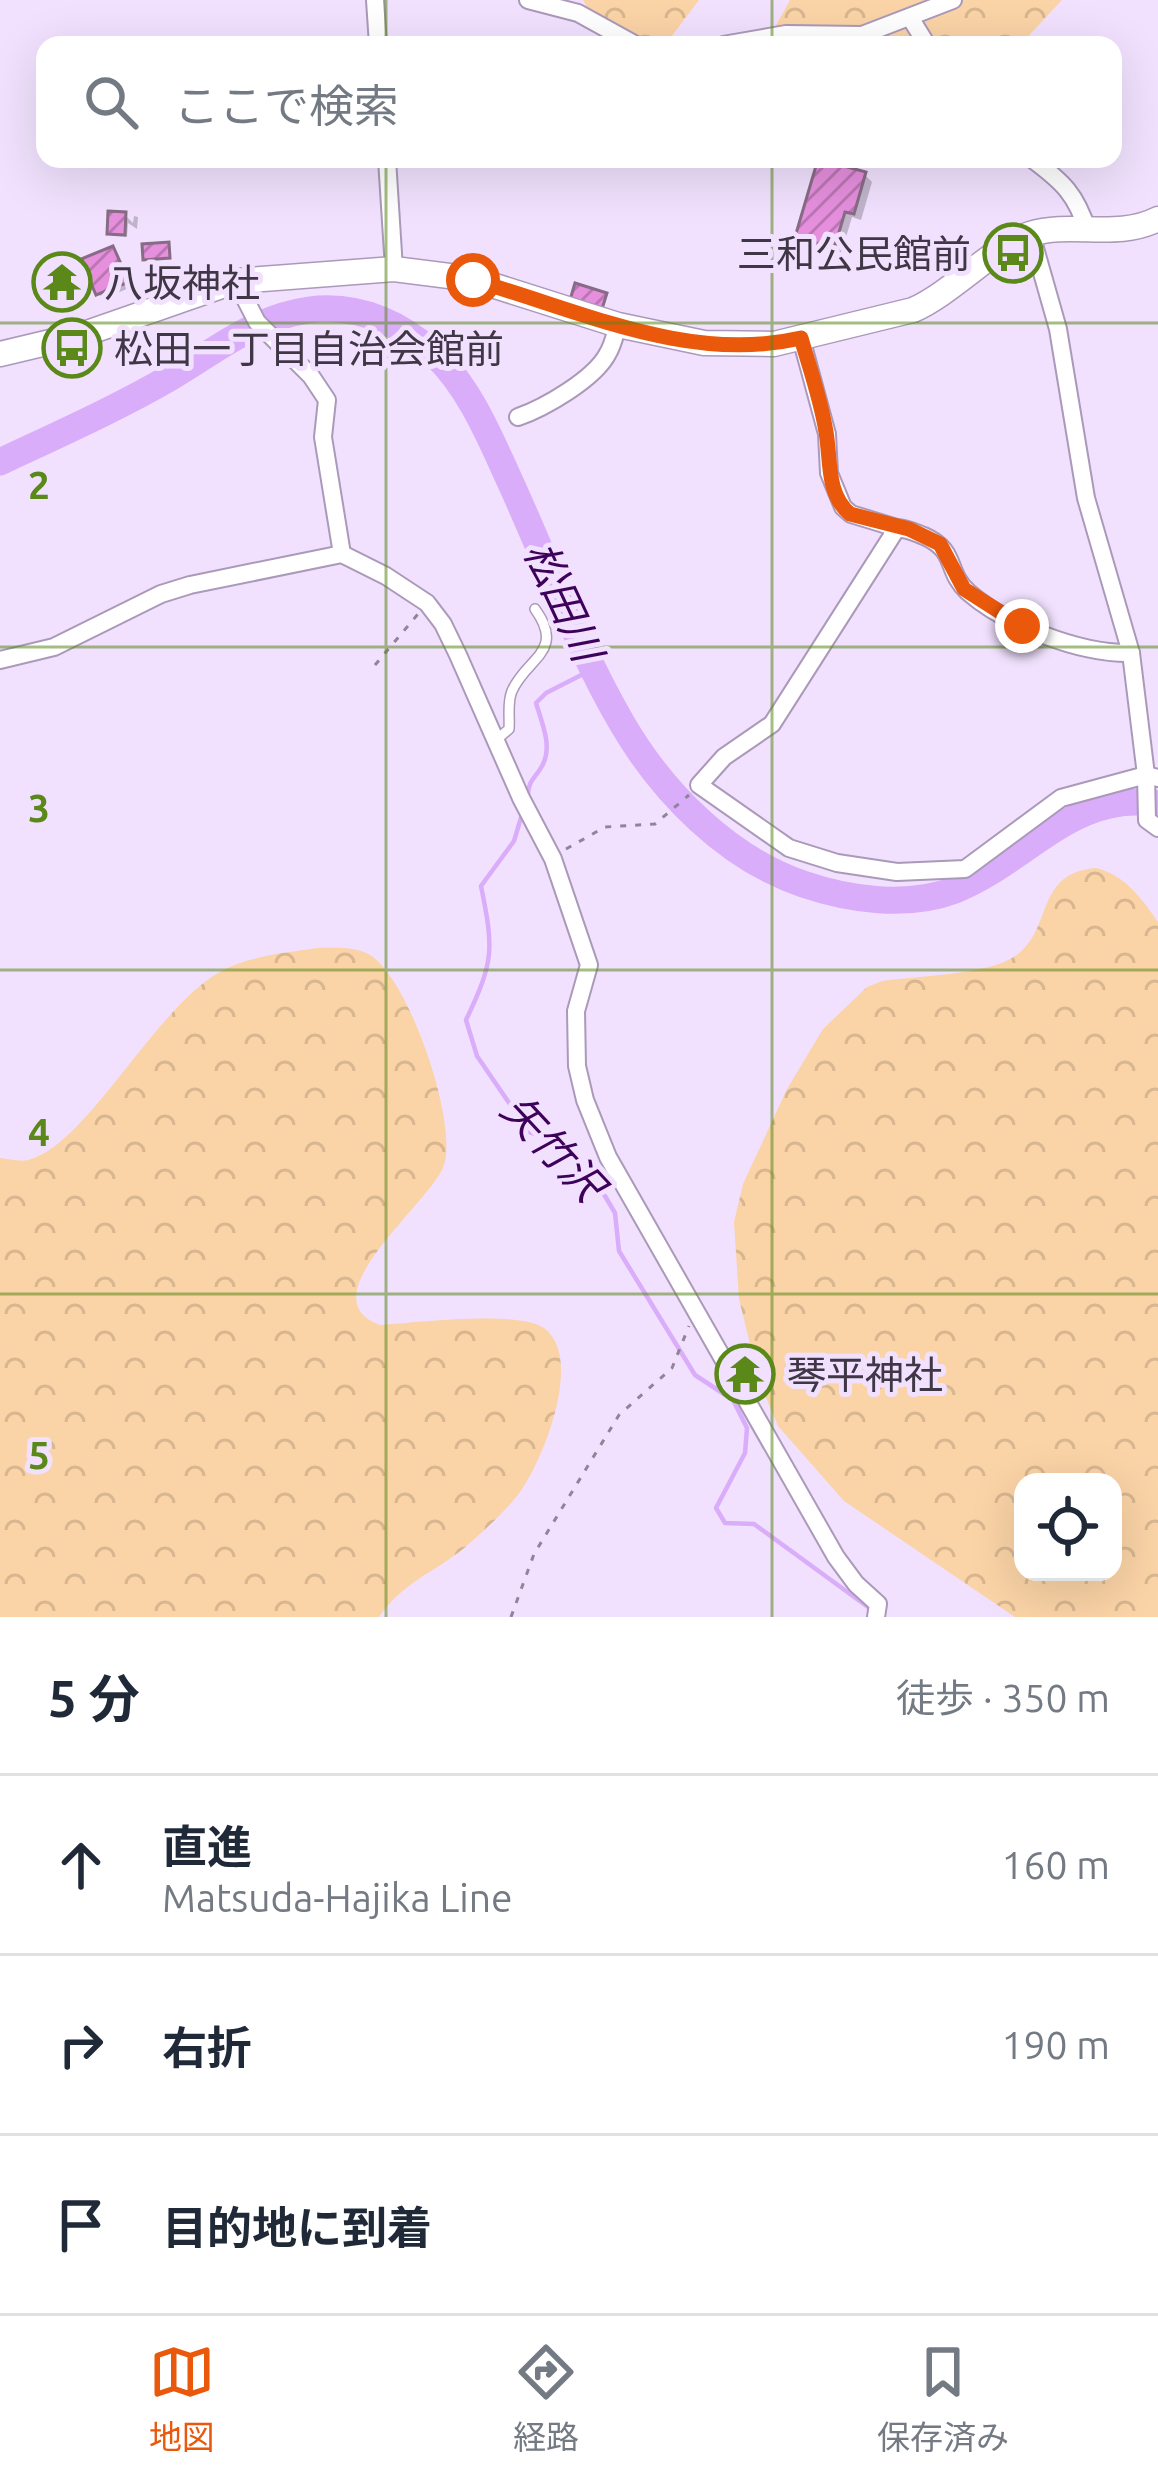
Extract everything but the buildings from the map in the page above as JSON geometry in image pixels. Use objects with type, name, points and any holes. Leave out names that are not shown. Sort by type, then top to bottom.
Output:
[{"type":"main road","points":[[0,354],[83,334],[236,281],[394,269],[473,280],[618,325],[704,343],[774,344],[935,301],[1030,234],[1131,230],[1158,219]]},
{"type":"street","points":[[375,0],[377,36]]},
{"type":"street","points":[[528,0],[578,13],[620,36]]},
{"type":"street","points":[[775,36],[862,34],[953,0]]},
{"type":"street","points":[[910,19],[921,36]]},
{"type":"street","points":[[388,168],[394,269]]},
{"type":"street","points":[[1044,168],[1078,202],[1088,232]]},
{"type":"street","points":[[1030,234],[1058,329],[1086,498],[1131,652],[1150,777],[1147,820],[1158,828]]},
{"type":"street","points":[[236,281],[257,322],[311,376],[327,400],[323,437],[342,554]]},
{"type":"street","points":[[518,417],[544,408],[601,363],[618,325]]},
{"type":"street","points":[[801,338],[827,434],[829,473],[843,508],[942,545],[964,589],[1010,620],[1100,650],[1131,652]]},
{"type":"street","points":[[898,528],[772,724],[724,757],[699,785],[789,848],[837,863],[897,872],[964,868],[1061,798],[1150,777]]},
{"type":"street","points":[[0,660],[54,647],[190,584],[342,554],[425,602],[443,623],[554,859],[589,965],[576,1011],[575,1045],[584,1100],[608,1157],[836,1557],[878,1604],[876,1617]]},
{"type":"lane","points":[[495,741],[509,729],[512,691],[546,644],[547,631],[535,609]]},
{"type":"path","points":[[374,665],[425,602]]},
{"type":"path","points":[[554,859],[597,830],[655,824],[699,785]]},
{"type":"path","points":[[511,1617],[533,1554],[619,1415],[672,1368],[696,1308]]},
{"type":"green space","points":[[583,0],[699,0],[672,36],[610,36]]},
{"type":"green space","points":[[790,0],[1062,0],[1028,36],[770,36]]},
{"type":"green space","points":[[1096,868],[1116,876],[1158,922],[1158,1617],[1015,1617],[844,1501],[778,1426],[759,1381],[739,1299],[734,1222],[743,1184],[787,1089],[823,1029],[867,987],[882,981],[967,971],[1012,958],[1034,934],[1062,881]]},
{"type":"green space","points":[[317,948],[358,950],[385,969],[427,1053],[444,1117],[444,1165],[364,1272],[356,1294],[360,1312],[380,1325],[490,1319],[544,1328],[561,1361],[556,1407],[540,1454],[522,1489],[498,1517],[459,1552],[400,1593],[379,1617],[0,1617],[0,1158],[28,1160],[50,1150],[96,1105],[169,1016],[218,973],[254,959]]},
{"type":"waterway","name":"松田川","points":[[0,462],[129,400],[271,320],[309,310],[360,313],[420,342],[457,380],[493,444],[576,634],[623,725],[677,798],[748,858],[803,884],[840,894],[918,899],[981,878],[1052,831],[1101,807],[1158,804]]},
{"type":"waterway","name":"矢竹沢","points":[[528,794],[547,751],[536,703],[595,668]]},
{"type":"waterway","name":"矢竹沢","points":[[523,811],[514,841],[481,886],[489,955],[466,1020],[477,1056],[529,1132],[555,1140],[605,1196],[615,1213],[619,1251],[695,1375],[733,1400],[747,1428],[745,1453],[716,1508],[725,1523],[754,1524],[872,1610]]},
{"type":"place","name":"三和公民館前","points":[[1013,253]]},
{"type":"place","name":"八坂神社","points":[[62,282]]},
{"type":"place","name":"松田一丁目自治会館前","points":[[72,348]]},
{"type":"place","name":"琴平神社","points":[[745,1374]]},
{"type":"route","points":[[473,280],[662,337],[740,345],[801,338],[827,434],[829,473],[843,508],[940,544],[964,589],[1022,626]]}]
